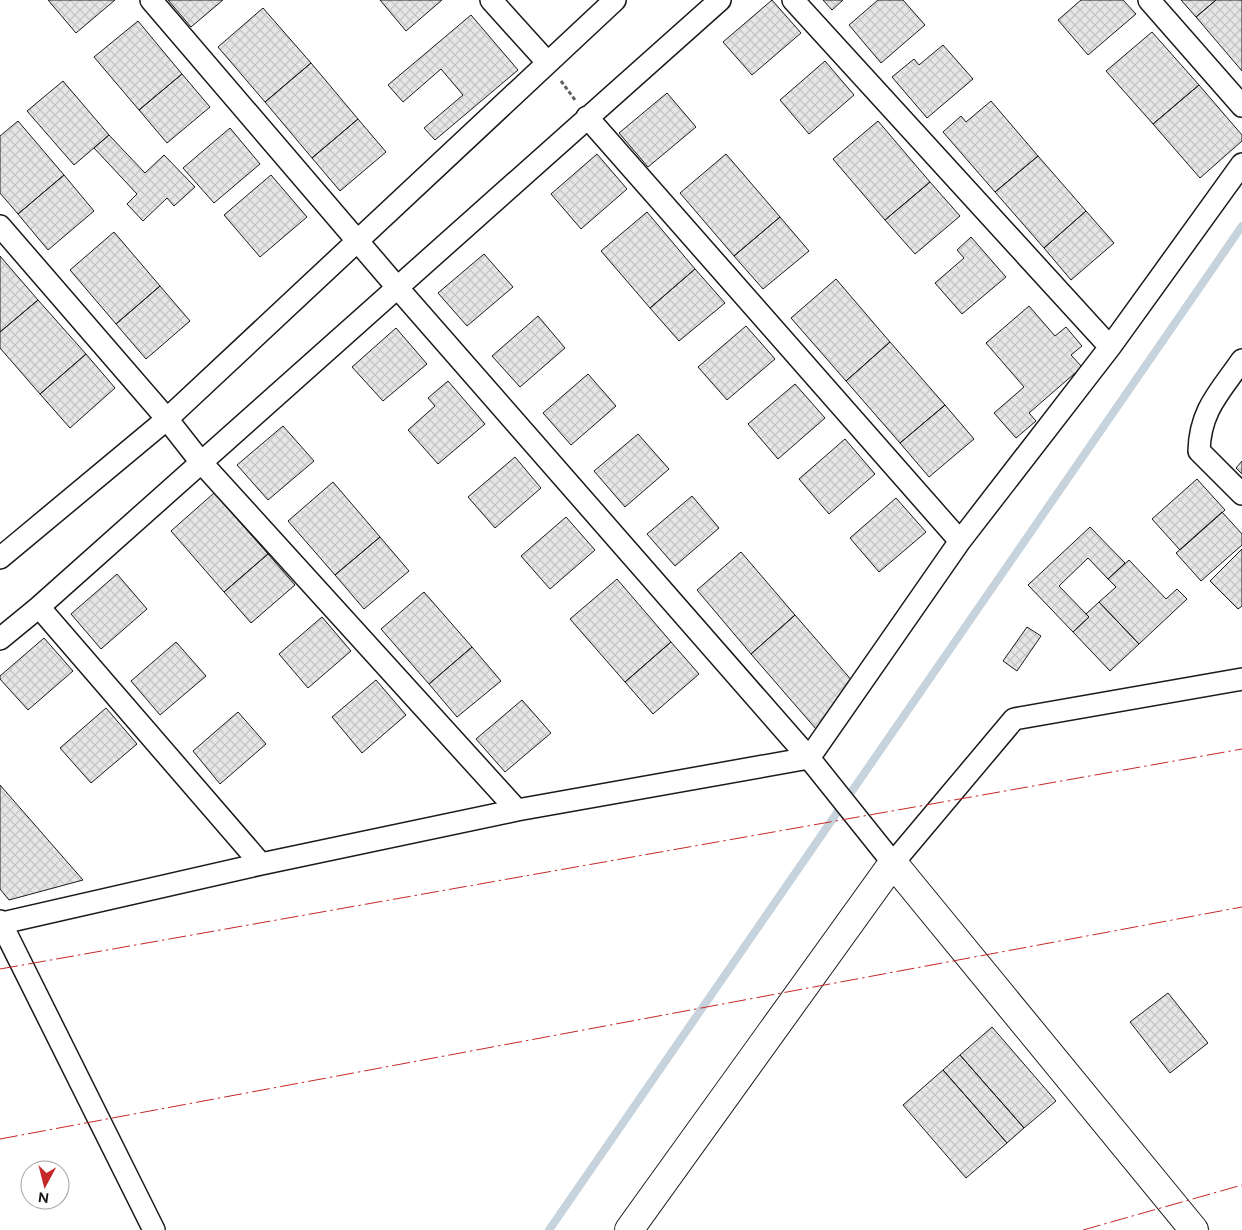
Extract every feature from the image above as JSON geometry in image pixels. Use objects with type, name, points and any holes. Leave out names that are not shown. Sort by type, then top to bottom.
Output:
[{"type":"street","points":[[151,0],[396,286],[809,758],[1194,1230]]},
{"type":"street","points":[[491,0],[547,62]]},
{"type":"street","points":[[0,558],[167,419],[615,0]]},
{"type":"street","points":[[2,633],[39,607],[396,286],[720,0]]},
{"type":"street","points":[[793,0],[1110,346]]},
{"type":"street","points":[[1149,0],[1242,106]]},
{"type":"street","points":[[588,117],[960,541]]},
{"type":"street","points":[[154,1230],[1,922],[261,864],[517,810],[809,758],[960,541],[1110,346],[1242,164]]},
{"type":"street","points":[[0,226],[167,419],[200,461],[517,810]]},
{"type":"street","points":[[1242,360],[1206,411],[1200,431],[1199,451],[1242,494]]},
{"type":"street","points":[[39,607],[261,864]]},
{"type":"street","points":[[629,1230],[893,863],[1014,719],[1242,680]]},
{"type":"path","points":[[547,62],[588,117]]},
{"type":"building","points":[[48,0],[115,0],[76,33]]},
{"type":"building","points":[[168,0],[223,0],[191,27]]},
{"type":"building","points":[[380,0],[442,0],[406,31]]},
{"type":"building","points":[[772,0],[801,33],[752,75],[723,42]]},
{"type":"building","points":[[823,0],[843,0],[832,10]]},
{"type":"building","points":[[878,0],[903,0],[925,25],[881,63],[849,25]]},
{"type":"building","points":[[1081,0],[1123,0],[1136,14],[1088,55],[1058,20]]},
{"type":"building","points":[[1181,0],[1216,0],[1196,17]]},
{"type":"building","points":[[1216,0],[1242,0],[1242,71],[1196,17]]},
{"type":"building","points":[[263,8],[311,63],[265,102],[218,47]]},
{"type":"building","points":[[471,15],[518,70],[435,140],[424,128],[463,95],[441,69],[403,102],[388,85]]},
{"type":"building","points":[[138,21],[182,74],[139,110],[94,57]]},
{"type":"building","points":[[1152,32],[1199,85],[1153,124],[1106,71]]},
{"type":"building","points":[[943,45],[973,79],[927,118],[892,77],[914,59],[919,65]]},
{"type":"building","points":[[825,61],[854,95],[809,134],[780,100]]},
{"type":"building","points":[[311,63],[358,119],[312,158],[265,102]]},
{"type":"building","points":[[182,74],[210,107],[167,143],[139,110]]},
{"type":"building","points":[[63,81],[109,135],[74,165],[27,111]]},
{"type":"building","points":[[1199,85],[1242,135],[1242,141],[1200,178],[1153,124]]},
{"type":"building","points":[[667,93],[696,127],[648,167],[619,133]]},
{"type":"building","points":[[991,101],[1038,156],[995,192],[943,132],[961,116],[966,122]]},
{"type":"building","points":[[358,119],[386,152],[340,191],[312,158]]},
{"type":"building","points":[[18,121],[64,175],[18,214],[0,193],[0,136]]},
{"type":"building","points":[[878,121],[930,182],[885,220],[833,159]]},
{"type":"building","points":[[230,128],[260,164],[214,203],[183,168]]},
{"type":"building","points":[[109,135],[145,173],[164,155],[195,187],[174,206],[167,198],[143,221],[127,204],[137,194],[94,148]]},
{"type":"building","points":[[597,154],[627,189],[581,229],[551,194]]},
{"type":"building","points":[[726,154],[780,217],[734,256],[680,193]]},
{"type":"building","points":[[1038,156],[1086,211],[1044,248],[995,192]]},
{"type":"building","points":[[64,175],[94,211],[48,250],[18,214]]},
{"type":"building","points":[[271,175],[307,217],[260,257],[224,215]]},
{"type":"building","points":[[930,182],[960,216],[915,254],[885,220]]},
{"type":"building","points":[[1086,211],[1114,243],[1071,280],[1044,248]]},
{"type":"building","points":[[647,212],[695,269],[650,308],[601,251]]},
{"type":"building","points":[[780,217],[809,251],[763,289],[734,256]]},
{"type":"building","points":[[114,232],[160,286],[116,324],[70,270]]},
{"type":"building","points":[[971,237],[1006,277],[962,314],[935,283],[964,258],[957,250]]},
{"type":"building","points":[[484,254],[513,287],[467,326],[438,293]]},
{"type":"building","points":[[0,256],[38,300],[0,332]]},
{"type":"building","points":[[695,269],[725,303],[679,341],[650,308]]},
{"type":"building","points":[[836,279],[890,342],[846,381],[791,318]]},
{"type":"building","points":[[160,286],[190,321],[146,359],[116,324]]},
{"type":"building","points":[[38,300],[86,354],[40,394],[0,348],[0,332]]},
{"type":"building","points":[[1029,306],[1055,336],[1066,327],[1082,346],[1071,355],[1082,367],[1029,413],[1036,421],[1016,438],[994,413],[1024,387],[986,343]]},
{"type":"building","points":[[538,316],[565,348],[520,387],[492,356]]},
{"type":"building","points":[[746,326],[775,359],[727,400],[698,367]]},
{"type":"building","points":[[396,328],[427,364],[383,401],[352,367]]},
{"type":"building","points":[[890,342],[945,405],[900,443],[846,381]]},
{"type":"building","points":[[86,354],[115,388],[70,428],[40,394]]},
{"type":"building","points":[[588,374],[616,406],[571,445],[543,413]]},
{"type":"building","points":[[448,381],[485,424],[438,464],[408,430],[435,406],[428,398]]},
{"type":"building","points":[[795,384],[825,418],[778,459],[748,424]]},
{"type":"building","points":[[945,405],[974,439],[929,477],[900,443]]},
{"type":"building","points":[[283,426],[314,461],[268,500],[237,465]]},
{"type":"building","points":[[638,434],[669,469],[625,507],[594,471]]},
{"type":"building","points":[[845,439],[875,474],[829,514],[799,479]]},
{"type":"building","points":[[515,457],[541,488],[495,528],[468,497]]},
{"type":"building","points":[[1242,461],[1242,474],[1236,468]]},
{"type":"building","points":[[1197,479],[1225,510],[1180,550],[1152,519]]},
{"type":"building","points":[[333,482],[380,537],[335,575],[288,521]]},
{"type":"building","points":[[214,493],[268,554],[224,592],[171,531]]},
{"type":"building","points":[[692,496],[719,528],[675,566],[647,534]]},
{"type":"building","points":[[896,498],[926,532],[879,572],[850,538]]},
{"type":"building","points":[[1222,512],[1242,534],[1242,545],[1201,581],[1176,553]]},
{"type":"building","points":[[566,517],[595,550],[550,589],[521,556]]},
{"type":"building","points":[[1090,527],[1125,563],[1108,579],[1088,558],[1059,586],[1089,617],[1073,632],[1028,585]]},
{"type":"building","points":[[380,537],[409,571],[364,609],[335,575]]},
{"type":"building","points":[[1242,549],[1242,606],[1238,609],[1210,581]]},
{"type":"building","points":[[741,552],[795,615],[751,654],[697,590]]},
{"type":"building","points":[[268,554],[295,585],[251,623],[224,592]]},
{"type":"building","points":[[1129,560],[1166,599],[1177,589],[1187,599],[1139,644],[1099,602],[1116,587],[1108,579]]},
{"type":"building","points":[[117,574],[147,609],[101,649],[71,614]]},
{"type":"building","points":[[617,579],[671,642],[625,682],[570,619]]},
{"type":"building","points":[[424,592],[472,647],[429,684],[381,629]]},
{"type":"building","points":[[1099,602],[1139,644],[1110,671],[1073,632],[1089,617],[1086,614]]},
{"type":"building","points":[[795,615],[854,683],[816,729],[751,654]]},
{"type":"building","points":[[322,617],[351,651],[308,688],[279,654]]},
{"type":"building","points":[[1027,627],[1041,636],[1017,671],[1003,661]]},
{"type":"building","points":[[44,638],[73,671],[28,710],[0,679],[0,676]]},
{"type":"building","points":[[176,642],[206,676],[160,715],[131,681]]},
{"type":"building","points":[[671,642],[699,674],[653,714],[625,682]]},
{"type":"building","points":[[472,647],[501,681],[457,717],[429,684]]},
{"type":"building","points":[[376,680],[406,715],[362,753],[332,717]]},
{"type":"building","points":[[522,700],[551,733],[505,772],[476,739]]},
{"type":"building","points":[[106,708],[137,744],[91,783],[60,748]]},
{"type":"building","points":[[238,712],[266,744],[220,784],[193,751]]},
{"type":"building","points":[[0,785],[83,880],[9,900],[0,889]]},
{"type":"building","points":[[1168,993],[1208,1043],[1170,1073],[1130,1022]]},
{"type":"building","points":[[992,1027],[1056,1101],[1024,1128],[960,1055]]},
{"type":"building","points":[[960,1055],[1024,1128],[1007,1143],[943,1070]]},
{"type":"building","points":[[943,1070],[1007,1143],[966,1178],[903,1105]]},
{"type":"waterway","points":[[549,1230],[1242,226]]},
{"type":"power","points":[[0,969],[1242,749]]},
{"type":"power","points":[[0,1139],[1242,907]]},
{"type":"power","points":[[1083,1230],[1242,1185]]}]
